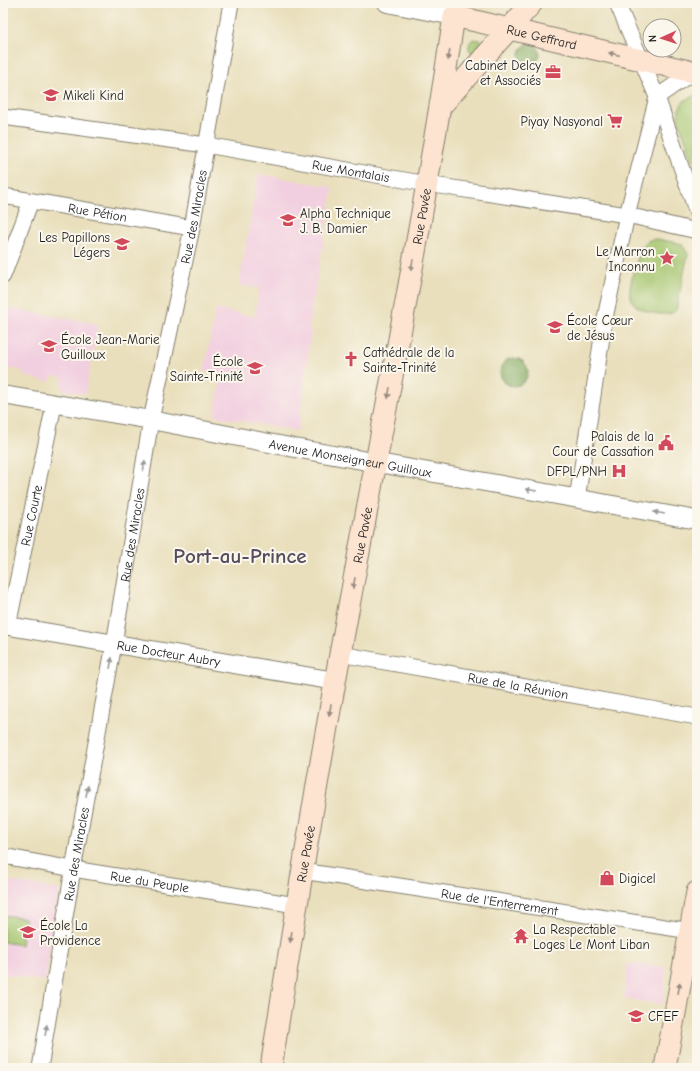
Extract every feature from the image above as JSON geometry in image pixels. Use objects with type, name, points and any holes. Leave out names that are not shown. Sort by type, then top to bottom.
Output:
[{"type":"main road","points":[[441,106],[510,30],[532,3]]},
{"type":"main road","name":"Rue Geffrard","points":[[456,9],[510,30],[695,72]]},
{"type":"main road","name":"Rue Pavée","points":[[271,1068],[296,905],[335,681],[377,462],[441,106],[456,9]]},
{"type":"main road","points":[[665,1068],[693,932],[697,892]]},
{"type":"street","name":"Rue des Miracles","points":[[40,1068],[73,869],[114,644],[151,420],[192,228],[231,3]]},
{"type":"street","name":"Rue Geffrard","points":[[387,3],[456,9]]},
{"type":"street","points":[[617,3],[657,97],[697,213]]},
{"type":"street","points":[[576,499],[605,318],[628,215],[657,97],[695,72]]},
{"type":"street","name":"Rue Montalais","points":[[3,117],[206,146],[427,184],[628,215],[697,231]]},
{"type":"street","name":"Rue Pétion","points":[[3,196],[192,228]]},
{"type":"street","points":[[3,276],[30,201]]},
{"type":"street","name":"Avenue Monseigneur Guilloux","points":[[3,395],[54,405],[151,420],[300,449],[697,520]]},
{"type":"street","name":"Rue Courte","points":[[5,625],[54,405]]},
{"type":"street","name":"Rue Docteur Aubry","points":[[5,625],[335,681]]},
{"type":"street","name":"Rue de la Réunion","points":[[340,654],[697,717]]},
{"type":"street","name":"Rue du Peuple","points":[[3,856],[73,869],[296,905]]},
{"type":"street","name":"Rue de l'Enterrement","points":[[302,871],[693,932]]},
{"type":"shaded area","points":[[258,174],[333,187],[308,329],[311,330],[298,431],[214,416],[222,375],[204,371],[216,309],[255,317],[259,288],[239,285]]},
{"type":"shaded area","name":"École Jean-Marie Guilloux","points":[[3,307],[98,324],[85,394],[63,390],[61,384],[62,377],[52,376],[50,382],[24,376],[24,371],[3,367]]},
{"type":"shaded area","name":"École La Providence","points":[[3,880],[60,890],[45,981],[3,974]]},
{"type":"shaded area","points":[[628,963],[666,967],[663,1004],[624,999]]},
{"type":"green space","points":[[473,39],[480,40],[483,44],[475,54],[469,50],[469,45]]},
{"type":"green space","points":[[530,44],[537,47],[540,54],[537,61],[530,64],[523,61],[520,54],[523,47]]},
{"type":"green space","points":[[697,94],[697,171],[678,119],[679,109],[684,101]]},
{"type":"green space","points":[[657,239],[682,244],[688,254],[676,310],[669,314],[659,314],[642,309],[632,301],[630,297],[632,278],[642,247],[647,241]]},
{"type":"green space","points":[[514,358],[524,362],[528,372],[524,382],[514,386],[504,382],[500,372],[504,362]]},
{"type":"green space","points":[[3,915],[25,918],[21,945],[3,942]]},
{"type":"place","name":"Cabinet Delcy et Associés","points":[[553,72]]},
{"type":"place","name":"Mikeli Kind","points":[[51,95]]},
{"type":"place","name":"Piyay Nasyonal","points":[[615,121]]},
{"type":"place","name":"Alpha Technique J. B. Damier","points":[[288,220]]},
{"type":"place","name":"Les Papillons Légers","points":[[122,244]]},
{"type":"place","name":"Le Marron Inconnu","points":[[667,258]]},
{"type":"place","name":"École Cœur de Jésus","points":[[555,327]]},
{"type":"place","name":"École Jean-Marie Guilloux","points":[[49,346]]},
{"type":"place","name":"Cathédrale de la Sainte-Trinité","points":[[351,359]]},
{"type":"place","name":"École Sainte-Trinité","points":[[255,368]]},
{"type":"place","name":"Palais de la Cour de Cassation","points":[[666,443]]},
{"type":"place","name":"DFPL/PNH","points":[[619,471]]},
{"type":"place","name":"Digicel","points":[[607,878]]},
{"type":"place","name":"École La Providence","points":[[28,932]]},
{"type":"place","name":"La Respectable Loges Le Mont Liban","points":[[521,936]]},
{"type":"place","name":"CFEF","points":[[636,1016]]},
{"type":"district","name":"Port-au-Prince","points":[[240,556]]}]
